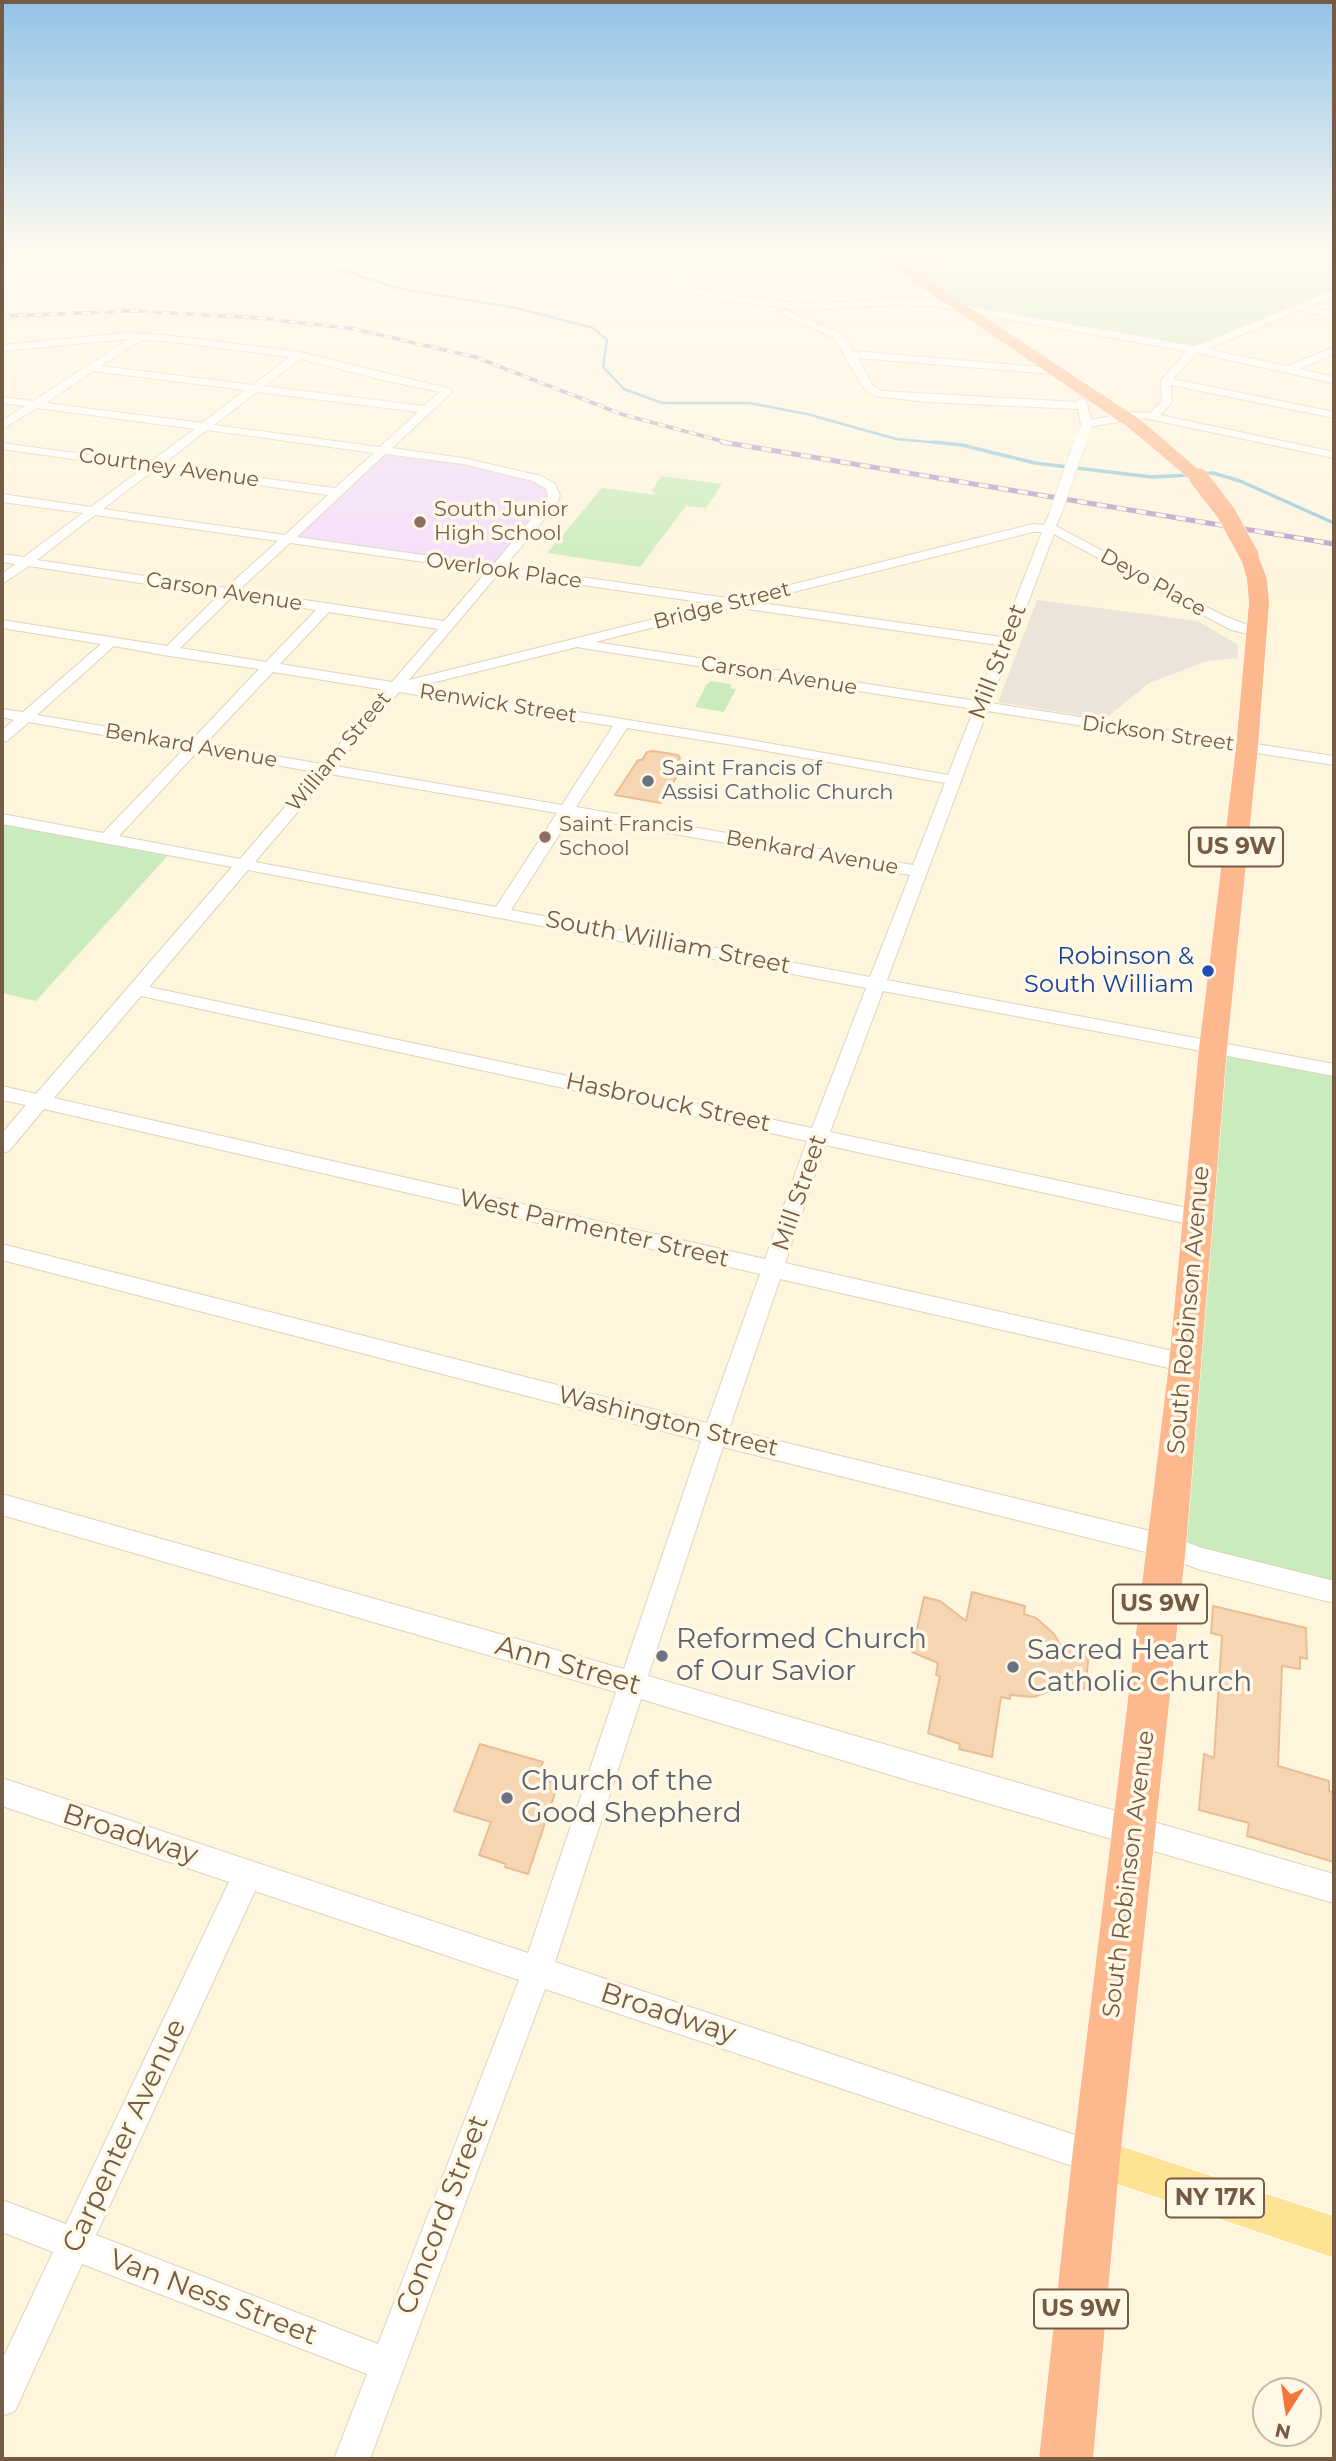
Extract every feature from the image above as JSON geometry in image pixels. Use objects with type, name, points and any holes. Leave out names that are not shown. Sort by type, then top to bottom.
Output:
[{"type":"highway","name":"US 9W","points":[[1047,368],[1123,416],[1150,425]]},
{"type":"highway","name":"South Robinson Avenue","points":[[1096,2158],[1167,1546],[1213,1048],[1258,632],[1258,590],[1249,555],[1226,513],[1199,478],[1150,425]]},
{"type":"highway","name":"US 9W","points":[[1066,2459],[1096,2158]]},
{"type":"main road","name":"Broadway","points":[[1096,2158],[1334,2237]]},
{"type":"street","points":[[2,426],[91,368],[428,410]]},
{"type":"street","points":[[2,580],[282,368]]},
{"type":"street","points":[[169,652],[336,492],[447,391],[435,386],[348,368]]},
{"type":"street","points":[[859,368],[873,391],[890,396],[1083,407]]},
{"type":"street","points":[[1015,368],[1052,371]]},
{"type":"street","points":[[1177,368],[1167,381],[1167,402],[1150,425],[1334,455]]},
{"type":"street","points":[[1285,368],[1334,380]]},
{"type":"street","points":[[1167,381],[1334,415]]},
{"type":"street","points":[[1072,383],[1087,424],[1123,416]]},
{"type":"street","points":[[2,400],[382,449]]},
{"type":"street","name":"Mill Street","points":[[537,1971],[715,1435],[820,1135],[1087,424]]},
{"type":"street","name":"Courtney Avenue","points":[[2,446],[336,492]]},
{"type":"street","name":"William Street","points":[[2,1146],[495,570],[550,505],[554,496],[551,487],[524,474],[463,461],[382,449]]},
{"type":"street","name":"Overlook Place","points":[[2,498],[1006,642]]},
{"type":"street","name":"Bridge Street","points":[[394,688],[1033,528],[1053,520]]},
{"type":"street","name":"Deyo Place","points":[[1053,520],[1217,618],[1236,627],[1258,632]]},
{"type":"street","name":"Carson Avenue","points":[[2,558],[447,626]]},
{"type":"street","points":[[106,840],[325,608]]},
{"type":"street","name":"Renwick Street","points":[[2,624],[953,779]]},
{"type":"street","points":[[2,738],[111,642]]},
{"type":"street","name":"Carson Avenue","points":[[577,643],[981,707]]},
{"type":"street","name":"Dickson Street","points":[[981,707],[1334,760]]},
{"type":"street","name":"Benkard Avenue","points":[[2,713],[918,871]]},
{"type":"street","points":[[502,911],[622,724]]},
{"type":"street","name":"South William Street","points":[[2,819],[502,911],[1334,1070]]},
{"type":"street","name":"Hasbrouck Street","points":[[138,990],[1197,1218]]},
{"type":"street","name":"West Parmenter Street","points":[[2,1093],[1186,1363]]},
{"type":"street","name":"Washington Street","points":[[2,1252],[715,1435],[1167,1546],[1201,1559],[1334,1592]]},
{"type":"street","name":"Ann Street","points":[[2,1504],[111,1538],[634,1684],[1134,1833],[1334,1889]]},
{"type":"street","name":"Broadway","points":[[2,1792],[1096,2158]]},
{"type":"street","name":"Carpenter Avenue","points":[[2,2398],[248,1874]]},
{"type":"street","name":"Concord Street","points":[[352,2459],[537,1971]]},
{"type":"street","name":"Van Ness Street","points":[[2,2216],[386,2364]]},
{"type":"shaded area","name":"South Junior High School","points":[[382,449],[433,456],[537,478],[554,496],[495,570],[286,539]]},
{"type":"shaded area","points":[[1037,600],[1198,621],[1238,645],[1238,658],[1207,661],[1149,683],[1105,719],[998,702]]},
{"type":"green space","points":[[661,476],[722,484],[706,508],[686,506],[640,567],[547,553],[602,488],[657,495],[652,490]]},
{"type":"green space","points":[[711,681],[731,684],[730,688],[736,689],[724,712],[695,707]]},
{"type":"green space","points":[[2,818],[172,851],[36,1001],[2,993]]},
{"type":"green space","points":[[1213,1048],[1334,1071],[1334,1589],[1167,1546]]},
{"type":"building","name":"Saint Francis of Assisi Catholic Church","points":[[647,752],[678,755],[680,758],[676,765],[683,766],[661,803],[615,795],[638,760],[642,760]]},
{"type":"building","name":"Sacred Heart Catholic Church","points":[[972,1592],[1025,1606],[1024,1614],[1036,1618],[1054,1634],[1061,1646],[1089,1654],[1085,1689],[1059,1682],[1047,1692],[1034,1697],[1001,1697],[992,1757],[959,1749],[960,1744],[928,1733],[940,1676],[936,1675],[938,1663],[912,1652],[924,1597],[940,1601],[966,1621]]},
{"type":"building","points":[[1213,1606],[1306,1628],[1307,1659],[1300,1657],[1300,1669],[1282,1666],[1278,1766],[1329,1781],[1329,1791],[1334,1793],[1334,1862],[1247,1836],[1249,1823],[1199,1810],[1204,1754],[1214,1758],[1222,1636],[1211,1633]]},
{"type":"building","name":"Church of the Good Shepherd","points":[[480,1744],[543,1762],[537,1778],[558,1784],[528,1874],[479,1855],[491,1822],[454,1811]]},
{"type":"waterway","points":[[604,368],[624,389],[662,403],[749,403],[807,414],[896,439],[952,444]]},
{"type":"waterway","points":[[933,442],[962,445],[1035,463],[1151,477],[1191,475]]},
{"type":"waterway","points":[[1201,474],[1213,473],[1240,481],[1334,523]]},
{"type":"railway","points":[[503,368],[624,415],[731,444]]},
{"type":"railway","points":[[722,442],[731,444]]},
{"type":"railway","points":[[731,444],[1334,544]]},
{"type":"place","name":"South Junior High School","points":[[420,522]]},
{"type":"place","name":"Saint Francis of Assisi Catholic Church","points":[[648,781]]},
{"type":"place","name":"Saint Francis School","points":[[545,837]]},
{"type":"place","name":"Robinson & South William","points":[[1208,971]]},
{"type":"place","name":"Reformed Church of Our Savior","points":[[662,1656]]},
{"type":"place","name":"Sacred Heart Catholic Church","points":[[1013,1667]]},
{"type":"place","name":"Church of the Good Shepherd","points":[[507,1798]]}]
